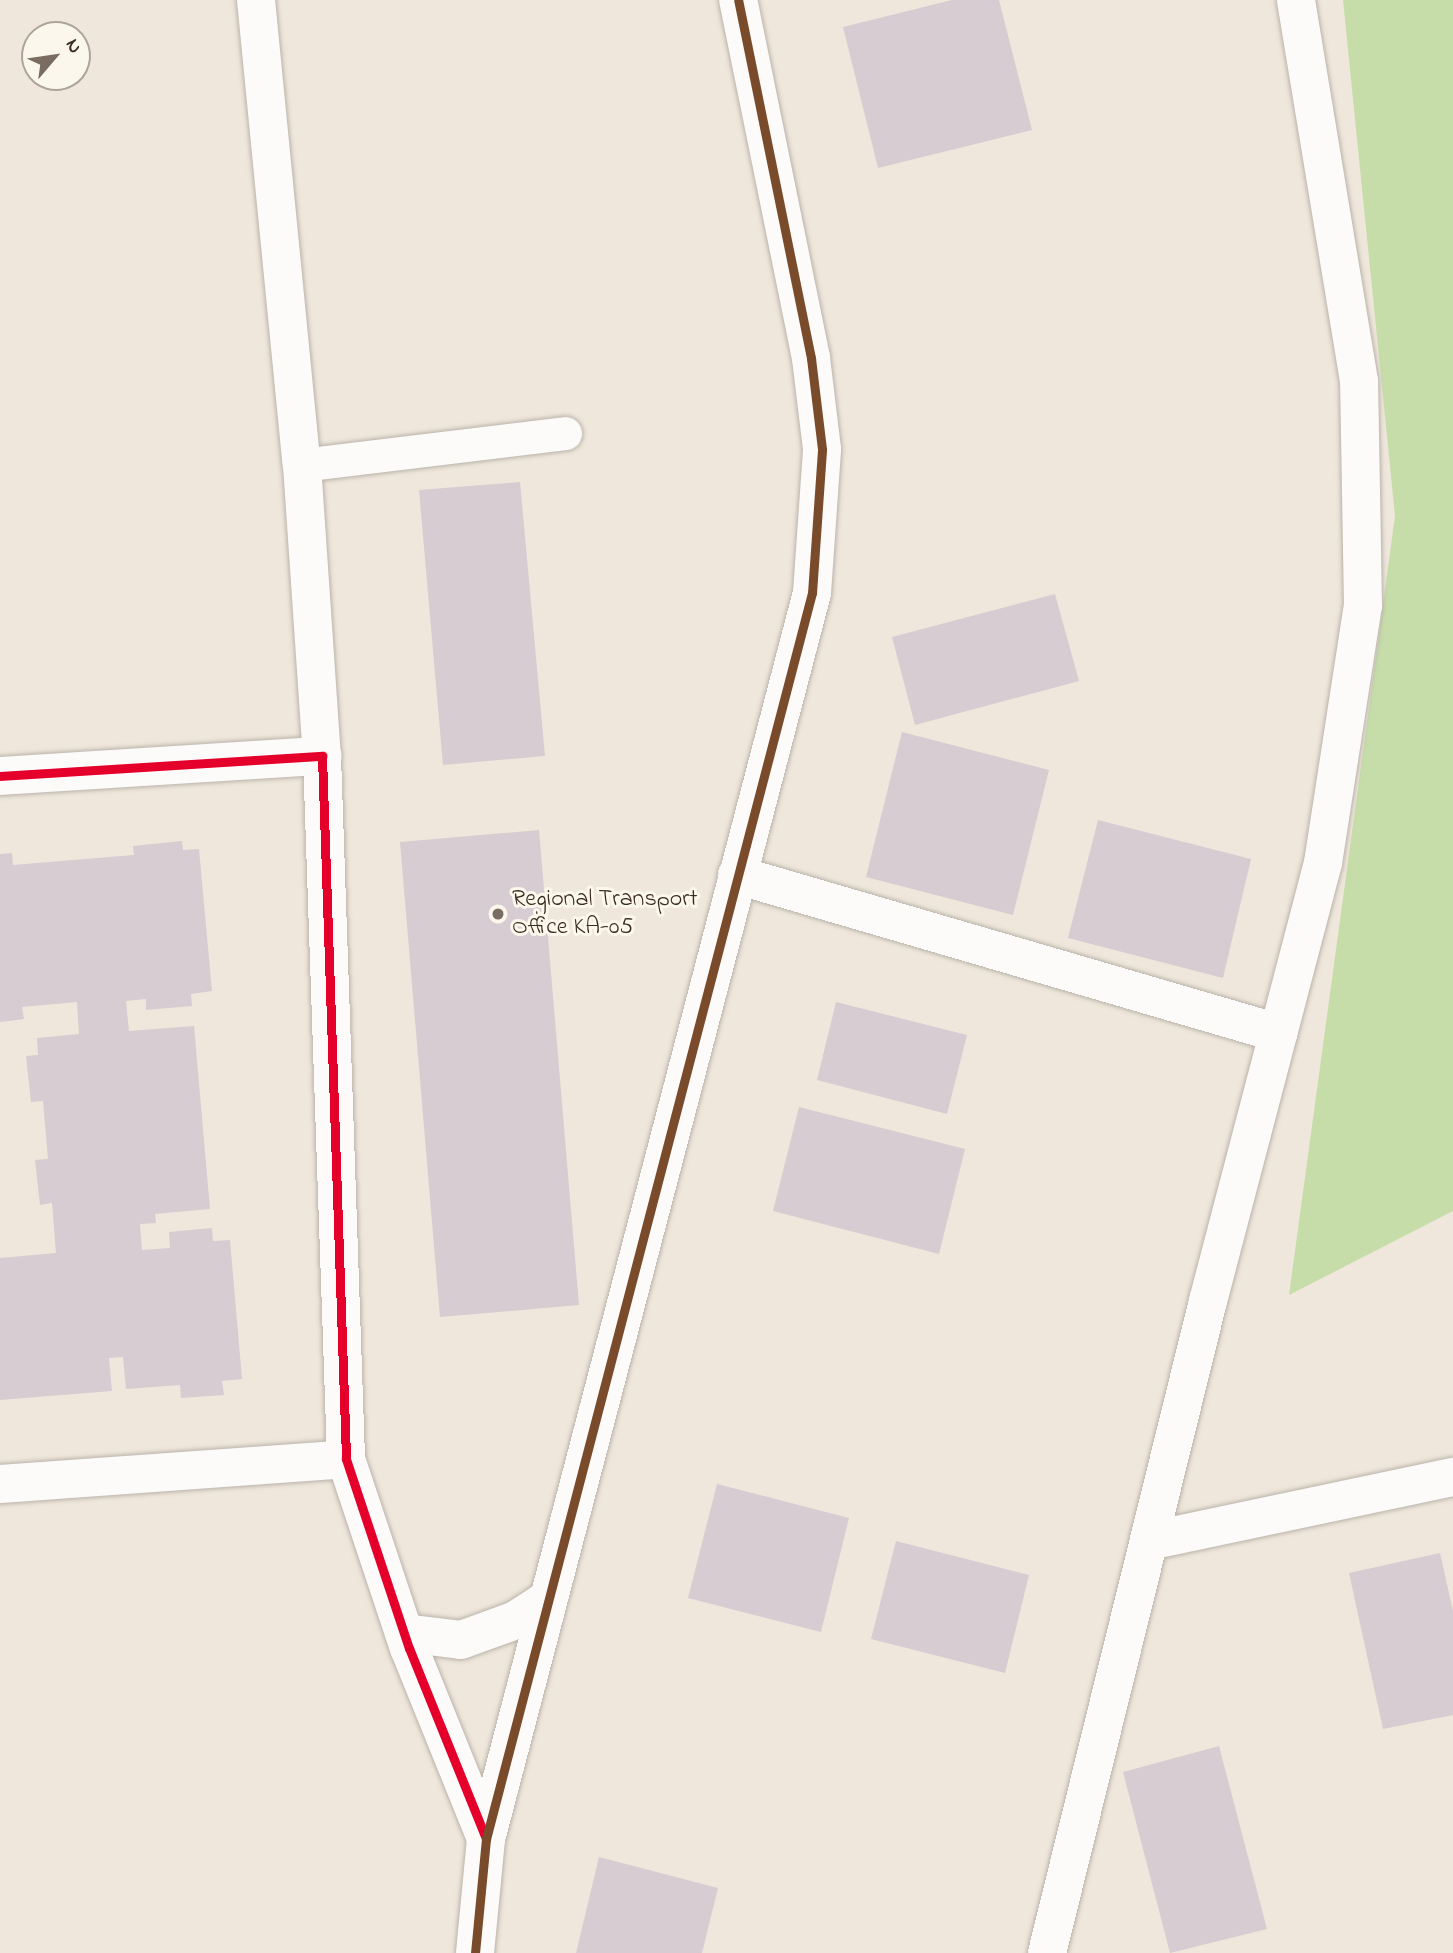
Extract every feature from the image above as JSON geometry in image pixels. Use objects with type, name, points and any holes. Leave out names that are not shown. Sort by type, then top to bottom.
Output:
[{"type":"street","points":[[256,0],[302,465],[322,756],[346,1459],[404,1633],[486,1839]]},
{"type":"street","points":[[475,1953],[486,1839],[812,593],[822,449],[811,358],[738,0]]},
{"type":"street","points":[[1047,1953],[1149,1541],[1323,863],[1363,606],[1359,381],[1296,0]]},
{"type":"street","points":[[0,776],[322,756]]},
{"type":"street","points":[[737,875],[1278,1033]]},
{"type":"street","points":[[0,1484],[346,1459]]},
{"type":"street","points":[[1149,1541],[1453,1477]]},
{"type":"street","points":[[404,1633],[461,1640],[516,1620],[548,1600]]},
{"type":"lane","points":[[302,465],[565,433]]},
{"type":"green space","points":[[1343,0],[1453,0],[1453,1211],[1289,1295],[1395,516]]},
{"type":"building","points":[[952,0],[999,0],[1032,130],[878,168],[843,27]]},
{"type":"building","points":[[520,482],[545,756],[443,765],[419,490]]},
{"type":"building","points":[[1055,594],[1079,681],[915,725],[892,637]]},
{"type":"building","points":[[902,732],[1049,770],[1013,915],[866,877]]},
{"type":"building","points":[[1098,820],[1251,859],[1223,978],[1068,938]]},
{"type":"building","points":[[539,830],[579,1305],[440,1317],[400,842]]},
{"type":"building","points":[[182,841],[183,850],[199,849],[212,991],[191,994],[192,1006],[146,1010],[146,999],[126,1001],[129,1031],[194,1026],[210,1209],[155,1214],[156,1223],[140,1224],[142,1250],[170,1248],[169,1232],[212,1228],[213,1241],[230,1240],[242,1379],[222,1381],[224,1395],[181,1398],[180,1385],[126,1389],[123,1357],[109,1358],[112,1391],[0,1400],[0,1258],[56,1253],[52,1203],[40,1205],[35,1160],[48,1159],[43,1101],[31,1102],[26,1056],[38,1055],[37,1038],[79,1034],[77,1002],[22,1007],[24,1019],[0,1022],[0,854],[12,853],[13,865],[134,855],[133,846]]},
{"type":"building","points":[[836,1002],[967,1035],[947,1114],[817,1080]]},
{"type":"building","points":[[799,1107],[965,1149],[939,1254],[773,1211]]},
{"type":"building","points":[[717,1484],[849,1518],[821,1632],[688,1598]]},
{"type":"building","points":[[896,1541],[1029,1575],[1005,1673],[871,1639]]},
{"type":"building","points":[[1440,1553],[1453,1611],[1453,1715],[1383,1729],[1349,1573]]},
{"type":"building","points":[[1219,1746],[1267,1929],[1170,1953],[1123,1772]]},
{"type":"building","points":[[599,1857],[718,1888],[702,1953],[576,1953]]},
{"type":"transit line","points":[[475,1953],[486,1839],[812,593],[822,449],[811,358],[738,0]]},
{"type":"transit line","points":[[0,776],[322,756],[346,1459],[409,1648],[486,1839]]},
{"type":"place","name":"Regional Transport Office KA-05","points":[[498,914]]}]
